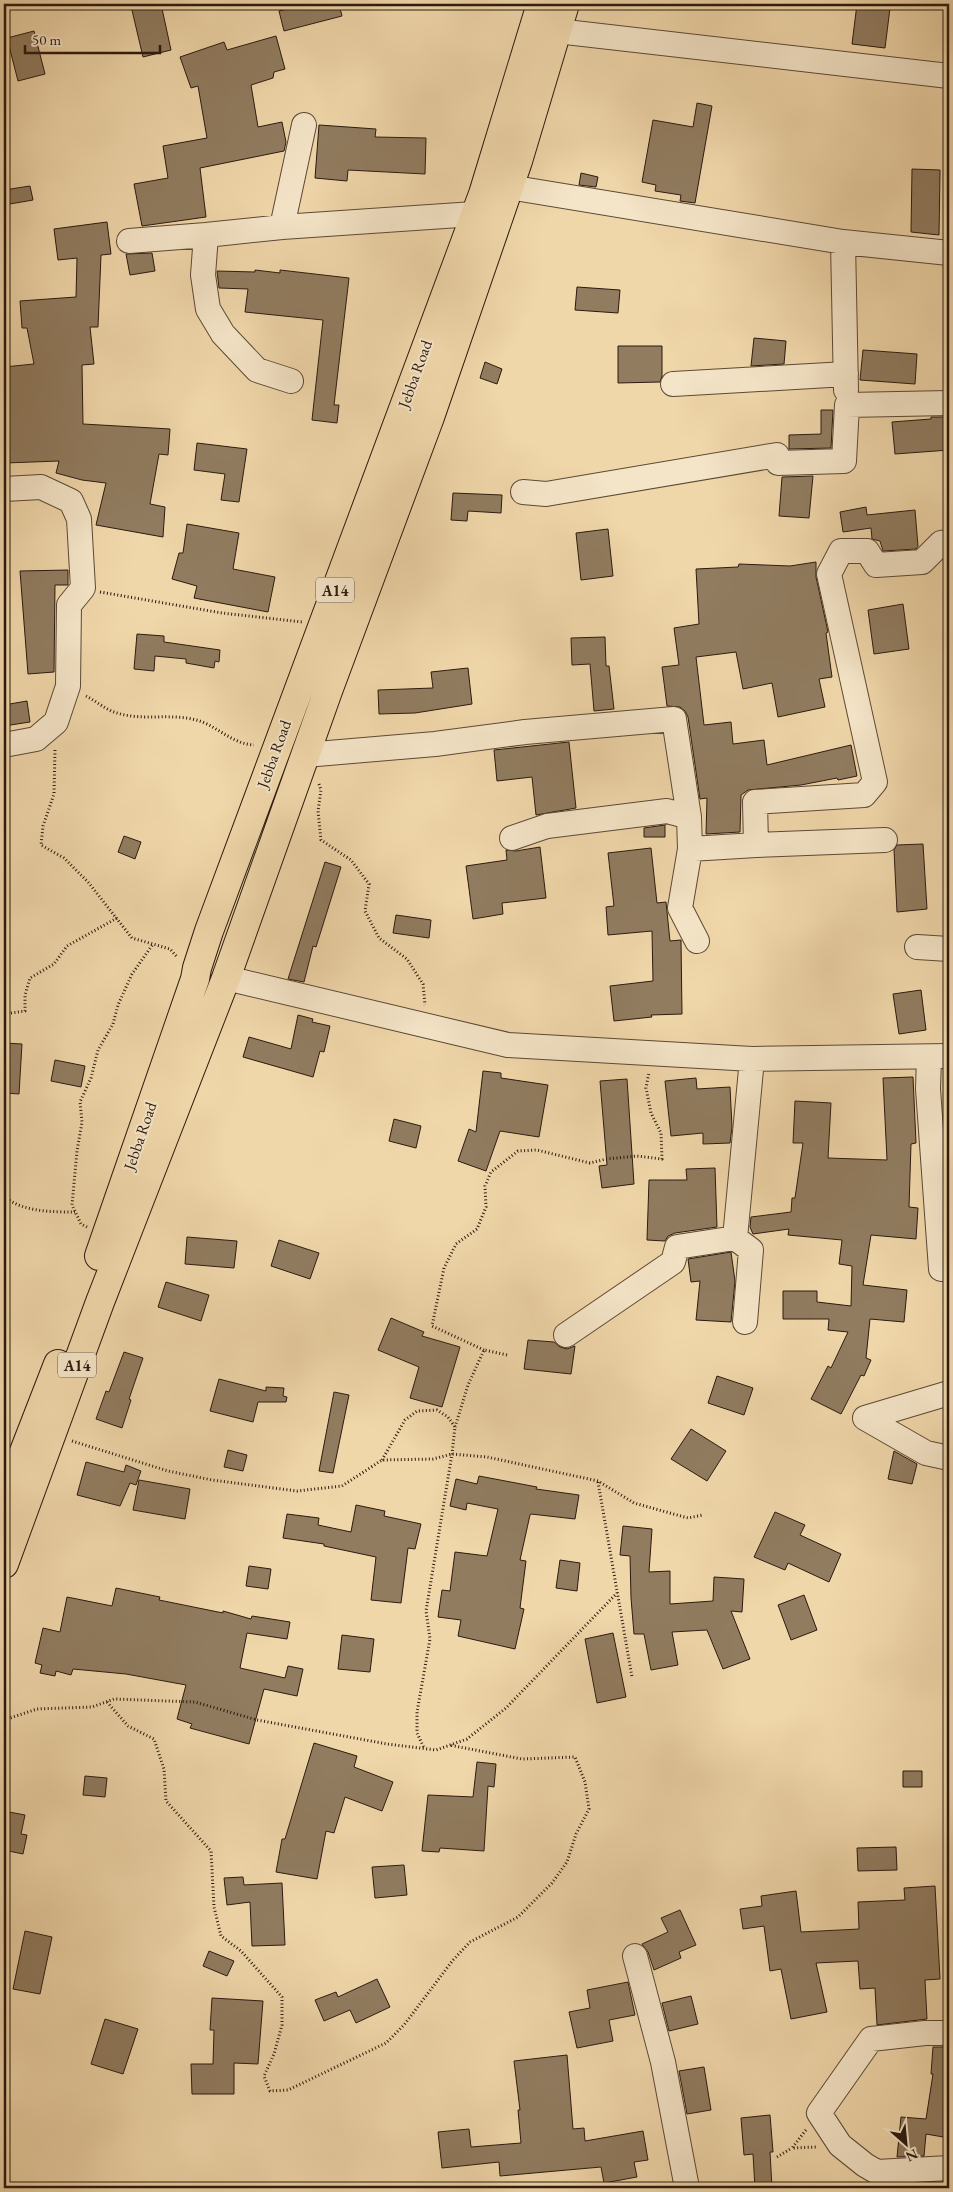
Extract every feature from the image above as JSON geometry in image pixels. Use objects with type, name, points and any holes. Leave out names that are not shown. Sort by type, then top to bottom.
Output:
[{"type":"highway","name":"Jebba Road","points":[[4,1503],[106,1238],[195,978],[209,931],[483,194],[540,4]]},
{"type":"highway","name":"Jebba Road","points":[[4,1564],[100,1302],[226,978],[316,754],[509,187],[565,4]]},
{"type":"street","points":[[557,31],[949,76]]},
{"type":"street","points":[[282,227],[304,126]]},
{"type":"street","points":[[509,187],[843,242],[949,253]]},
{"type":"street","points":[[129,241],[282,227],[474,214]]},
{"type":"street","points":[[206,235],[203,276],[208,309],[223,334],[257,370],[291,381]]},
{"type":"street","points":[[524,492],[546,494],[777,455],[778,463],[844,461],[847,405],[843,242]]},
{"type":"street","points":[[674,384],[846,374]]},
{"type":"street","points":[[847,405],[949,403]]},
{"type":"street","points":[[4,489],[41,488],[71,501],[79,519],[82,588],[69,605],[68,686],[56,722],[36,738],[4,745]]},
{"type":"street","points":[[756,844],[756,802],[864,795],[875,782],[829,574],[841,551],[867,551],[876,565],[922,562],[942,543],[949,542]]},
{"type":"street","points":[[316,754],[435,744],[524,732],[674,719],[688,817],[690,850],[680,908],[697,940]]},
{"type":"street","points":[[512,838],[547,826],[667,811],[688,817]]},
{"type":"street","points":[[690,850],[756,844],[886,840]]},
{"type":"street","points":[[917,948],[949,949]]},
{"type":"street","points":[[226,978],[508,1045],[752,1059],[939,1057],[928,1089],[941,1269],[949,1268]]},
{"type":"street","points":[[735,1238],[752,1059]]},
{"type":"street","points":[[566,1335],[673,1262],[677,1247],[735,1238],[751,1250],[745,1322]]},
{"type":"street","points":[[949,1393],[865,1418],[926,1453],[949,1458]]},
{"type":"street","points":[[635,1956],[663,2062],[688,2188]]},
{"type":"street","points":[[949,2033],[925,2033],[871,2039],[819,2114],[840,2145],[864,2165],[877,2172],[949,2168]]},
{"type":"path","points":[[82,588],[222,613],[302,622],[319,634]]},
{"type":"path","points":[[68,686],[117,713],[177,716],[204,723],[228,737],[248,744],[277,746]]},
{"type":"path","points":[[56,722],[54,794],[43,826],[41,845],[64,858],[88,882],[132,938],[170,949],[195,978]]},
{"type":"path","points":[[316,754],[317,777],[321,790],[318,811],[321,840],[350,860],[369,884],[365,911],[379,938],[407,960],[423,984],[426,1013],[425,1026]]},
{"type":"path","points":[[4,1014],[25,1011],[25,995],[30,978],[54,964],[67,946],[117,918]]},
{"type":"path","points":[[106,1238],[81,1224],[72,1205],[82,1122],[80,1102],[91,1078],[98,1050],[113,1024],[118,1005],[132,974],[153,944]]},
{"type":"path","points":[[507,1355],[484,1350],[432,1326],[444,1268],[456,1244],[477,1229],[486,1207],[485,1186],[491,1172],[518,1151],[537,1150],[590,1163],[637,1156],[662,1159],[661,1133],[650,1113],[646,1088],[652,1053]]},
{"type":"path","points":[[4,1196],[26,1208],[56,1212],[76,1212]]},
{"type":"path","points":[[424,1748],[417,1733],[417,1712],[430,1639],[426,1611],[452,1454],[454,1428],[468,1385],[484,1350]]},
{"type":"path","points":[[52,1435],[168,1470],[212,1480],[297,1492],[342,1486],[382,1460],[405,1420],[417,1411],[437,1410],[448,1418],[454,1428]]},
{"type":"path","points":[[382,1460],[433,1459],[452,1454],[487,1457],[598,1481],[634,1504],[688,1518],[703,1515]]},
{"type":"path","points":[[598,1481],[632,1677]]},
{"type":"path","points":[[4,1720],[37,1709],[92,1707],[106,1702],[122,1700],[195,1702],[256,1720],[387,1744],[436,1750],[467,1739],[506,1708],[617,1593]]},
{"type":"path","points":[[106,1702],[128,1726],[154,1739],[164,1769],[166,1801],[211,1851],[214,1907],[221,1936],[241,1951],[282,1996],[282,2025],[274,2054],[264,2076],[270,2091],[288,2090],[386,2043],[404,2025],[453,1960],[470,1942],[518,1917],[552,1883],[567,1862],[576,1834],[589,1809],[584,1782],[575,1757],[522,1759],[449,1745]]},
{"type":"path","points":[[777,2157],[792,2148]]},
{"type":"building","points":[[161,4],[171,50],[143,57],[131,6]]},
{"type":"building","points":[[308,4],[339,4],[342,16],[284,31],[279,11]]},
{"type":"building","points":[[857,4],[890,8],[885,48],[852,44]]},
{"type":"building","points":[[34,31],[45,74],[18,81],[7,38]]},
{"type":"building","points":[[276,36],[285,69],[274,72],[273,78],[251,85],[258,127],[282,122],[286,142],[284,151],[200,168],[206,217],[142,226],[134,184],[168,178],[163,146],[207,138],[198,86],[191,88],[180,57],[224,42],[227,50]]},
{"type":"building","points":[[697,103],[712,106],[695,203],[680,201],[681,195],[655,191],[656,185],[642,182],[653,120],[693,127]]},
{"type":"building","points":[[319,125],[376,129],[375,137],[426,138],[425,174],[348,170],[347,181],[315,178]]},
{"type":"building","points":[[912,169],[940,170],[939,235],[911,232]]},
{"type":"building","points":[[581,173],[598,177],[596,187],[579,185]]},
{"type":"building","points":[[30,186],[33,200],[4,205],[4,190]]},
{"type":"building","points":[[107,222],[111,254],[101,255],[98,327],[90,327],[94,364],[82,365],[83,424],[170,429],[168,455],[159,454],[150,504],[165,507],[163,537],[96,525],[106,483],[82,480],[56,473],[59,461],[5,463],[4,367],[34,364],[27,328],[22,328],[20,301],[76,297],[77,258],[58,260],[54,229]]},
{"type":"building","points":[[152,253],[155,271],[130,275],[126,254]]},
{"type":"building","points":[[255,270],[280,273],[280,270],[349,278],[334,405],[339,405],[337,423],[312,420],[323,320],[245,312],[248,289],[219,288],[217,271],[255,272]]},
{"type":"building","points":[[577,287],[620,290],[618,313],[575,310]]},
{"type":"building","points":[[754,338],[786,341],[784,364],[751,366]]},
{"type":"building","points":[[618,346],[662,346],[662,376],[660,382],[618,383]]},
{"type":"building","points":[[863,350],[917,354],[915,384],[860,380]]},
{"type":"building","points":[[485,362],[502,369],[497,384],[480,378]]},
{"type":"building","points":[[821,410],[833,410],[831,448],[789,449],[789,435],[821,434]]},
{"type":"building","points":[[931,417],[949,417],[949,450],[895,454],[892,422],[931,419]]},
{"type":"building","points":[[197,443],[247,449],[239,502],[221,500],[225,474],[194,470]]},
{"type":"building","points":[[813,476],[809,518],[779,516],[782,477]]},
{"type":"building","points":[[453,493],[502,495],[501,513],[468,511],[467,521],[451,520]]},
{"type":"building","points":[[866,507],[867,515],[915,510],[918,546],[916,549],[883,551],[880,541],[872,539],[871,528],[843,532],[840,512]]},
{"type":"building","points":[[187,524],[239,533],[233,569],[275,577],[268,612],[194,598],[197,586],[172,579],[179,553],[183,553]]},
{"type":"building","points":[[608,529],[613,576],[581,580],[576,533]]},
{"type":"building","points":[[816,562],[816,577],[828,632],[826,633],[832,677],[819,679],[825,707],[778,717],[772,683],[743,689],[736,652],[696,657],[704,725],[731,722],[733,744],[764,740],[767,765],[851,745],[857,776],[801,785],[748,790],[741,795],[740,832],[706,834],[707,798],[700,799],[688,717],[680,707],[667,706],[662,667],[679,665],[674,628],[699,624],[696,569],[738,567],[739,564],[790,566]]},
{"type":"building","points":[[68,570],[68,585],[55,585],[54,672],[28,674],[20,571]]},
{"type":"building","points":[[903,604],[909,649],[874,654],[868,610]]},
{"type":"building","points":[[137,634],[164,636],[164,642],[220,650],[219,662],[215,661],[214,668],[186,663],[186,659],[155,656],[154,671],[134,669]]},
{"type":"building","points":[[605,637],[606,666],[609,666],[614,709],[594,711],[590,664],[572,665],[571,638]]},
{"type":"building","points":[[468,668],[472,704],[415,713],[379,714],[378,690],[433,688],[431,672]]},
{"type":"building","points":[[27,701],[30,722],[4,726],[4,705]]},
{"type":"building","points":[[569,742],[576,808],[536,815],[532,777],[497,781],[494,750]]},
{"type":"building","points":[[665,825],[665,837],[644,837],[644,828]]},
{"type":"building","points":[[124,836],[141,842],[135,859],[118,852]]},
{"type":"building","points":[[923,844],[927,909],[897,912],[894,850],[897,845]]},
{"type":"building","points":[[540,847],[546,898],[502,903],[503,914],[473,919],[466,866],[507,860],[506,850],[516,851]]},
{"type":"building","points":[[651,848],[657,903],[666,902],[670,941],[681,940],[682,1014],[651,1015],[652,1017],[614,1021],[610,986],[653,981],[652,931],[608,935],[606,907],[614,906],[608,853]]},
{"type":"building","points":[[325,862],[341,867],[316,947],[313,946],[304,982],[288,979]]},
{"type":"building","points":[[396,915],[431,920],[429,938],[393,933]]},
{"type":"building","points":[[921,990],[926,1030],[899,1034],[893,994]]},
{"type":"building","points":[[298,1015],[313,1019],[312,1022],[330,1026],[324,1052],[320,1051],[313,1077],[243,1057],[249,1037],[291,1049]]},
{"type":"building","points":[[4,1043],[22,1044],[19,1094],[4,1093]]},
{"type":"building","points":[[55,1060],[85,1066],[81,1087],[51,1081]]},
{"type":"building","points":[[483,1071],[501,1073],[501,1078],[548,1085],[539,1137],[500,1131],[486,1171],[458,1161],[469,1129],[476,1132]]},
{"type":"building","points":[[913,1077],[916,1143],[911,1144],[909,1207],[918,1208],[916,1239],[871,1235],[863,1285],[907,1290],[904,1322],[870,1319],[866,1358],[871,1360],[864,1376],[861,1375],[841,1414],[811,1399],[828,1366],[831,1368],[848,1332],[828,1330],[829,1319],[783,1319],[783,1291],[817,1291],[817,1302],[851,1306],[852,1266],[839,1264],[842,1240],[788,1235],[789,1229],[753,1234],[750,1227],[751,1217],[791,1212],[792,1198],[795,1198],[803,1143],[793,1143],[795,1101],[831,1103],[828,1158],[887,1160],[883,1078]]},
{"type":"building","points":[[696,1078],[697,1089],[730,1087],[732,1127],[730,1143],[703,1144],[703,1133],[671,1136],[665,1081]]},
{"type":"building","points":[[627,1079],[634,1184],[602,1188],[599,1166],[607,1165],[600,1081]]},
{"type":"building","points":[[394,1119],[421,1126],[416,1148],[389,1141]]},
{"type":"building","points":[[715,1168],[717,1227],[675,1233],[668,1236],[665,1241],[647,1240],[649,1180],[687,1180],[686,1169]]},
{"type":"building","points":[[187,1237],[237,1241],[234,1268],[185,1264]]},
{"type":"building","points":[[279,1240],[319,1253],[310,1279],[271,1266]]},
{"type":"building","points":[[731,1252],[735,1281],[731,1322],[696,1320],[700,1281],[691,1282],[688,1259]]},
{"type":"building","points":[[166,1282],[209,1295],[201,1321],[158,1307]]},
{"type":"building","points":[[391,1318],[424,1332],[422,1336],[460,1347],[442,1407],[410,1398],[419,1367],[378,1350]]},
{"type":"building","points":[[528,1340],[554,1342],[560,1347],[567,1349],[575,1346],[571,1374],[524,1369]]},
{"type":"building","points":[[124,1352],[143,1358],[129,1399],[131,1400],[122,1428],[96,1419],[106,1391],[109,1392]]},
{"type":"building","points":[[717,1376],[753,1388],[744,1415],[708,1403]]},
{"type":"building","points":[[219,1379],[266,1391],[266,1387],[284,1388],[283,1396],[287,1397],[286,1402],[258,1402],[253,1422],[210,1411]]},
{"type":"building","points":[[334,1392],[349,1395],[333,1473],[319,1471]]},
{"type":"building","points":[[691,1429],[726,1451],[707,1481],[671,1459]]},
{"type":"building","points":[[228,1450],[247,1455],[243,1471],[224,1467]]},
{"type":"building","points":[[894,1451],[917,1464],[912,1484],[888,1479]]},
{"type":"building","points":[[86,1462],[124,1472],[126,1465],[141,1471],[136,1485],[130,1483],[120,1506],[77,1495]]},
{"type":"building","points":[[479,1476],[537,1487],[536,1489],[579,1495],[575,1519],[530,1515],[520,1560],[526,1561],[520,1608],[524,1609],[515,1649],[458,1636],[461,1620],[438,1617],[442,1590],[450,1591],[455,1552],[487,1556],[498,1509],[467,1503],[466,1510],[450,1506],[456,1479],[477,1484]]},
{"type":"building","points":[[139,1480],[190,1489],[185,1519],[133,1510]]},
{"type":"building","points":[[356,1505],[385,1511],[384,1516],[421,1524],[415,1549],[408,1548],[401,1603],[371,1600],[376,1557],[324,1546],[324,1544],[283,1538],[287,1514],[319,1518],[318,1525],[351,1532]]},
{"type":"building","points":[[775,1512],[805,1525],[800,1535],[841,1554],[829,1582],[788,1563],[785,1570],[754,1557]]},
{"type":"building","points":[[623,1526],[652,1529],[649,1572],[670,1571],[670,1604],[713,1601],[714,1577],[744,1579],[742,1612],[731,1611],[750,1659],[723,1669],[707,1630],[672,1632],[678,1665],[651,1670],[644,1634],[634,1634],[630,1556],[620,1555]]},
{"type":"building","points":[[560,1560],[580,1563],[577,1591],[556,1588]]},
{"type":"building","points":[[249,1566],[271,1569],[268,1589],[246,1586]]},
{"type":"building","points":[[116,1588],[160,1597],[159,1600],[223,1613],[223,1611],[251,1619],[252,1616],[290,1622],[287,1639],[247,1633],[240,1668],[285,1678],[288,1666],[303,1669],[297,1696],[264,1689],[249,1744],[190,1728],[192,1724],[177,1719],[186,1685],[126,1674],[73,1669],[71,1675],[56,1671],[55,1676],[40,1673],[42,1665],[35,1663],[43,1628],[60,1632],[67,1597],[112,1606]]},
{"type":"building","points":[[804,1595],[817,1630],[791,1640],[778,1605]]},
{"type":"building","points":[[613,1633],[626,1697],[597,1703],[585,1639]]},
{"type":"building","points":[[342,1635],[374,1639],[370,1672],[338,1669]]},
{"type":"building","points":[[314,1743],[357,1756],[354,1767],[393,1782],[382,1811],[345,1797],[334,1833],[326,1831],[317,1879],[276,1872],[282,1839],[285,1839]]},
{"type":"building","points":[[477,1762],[496,1764],[494,1787],[488,1786],[484,1851],[440,1848],[439,1852],[422,1851],[428,1795],[473,1797]]},
{"type":"building","points":[[903,1771],[922,1771],[922,1787],[903,1787]]},
{"type":"building","points":[[85,1776],[107,1778],[105,1797],[83,1795]]},
{"type":"building","points":[[4,1811],[25,1815],[21,1834],[27,1835],[23,1854],[4,1850]]},
{"type":"building","points":[[896,1847],[897,1870],[858,1871],[857,1848]]},
{"type":"building","points":[[404,1865],[407,1895],[375,1898],[372,1867]]},
{"type":"building","points":[[243,1877],[244,1885],[282,1883],[285,1945],[252,1946],[250,1902],[227,1905],[224,1878]]},
{"type":"building","points":[[935,1886],[940,1979],[925,1980],[927,2019],[877,2025],[875,1988],[860,1989],[858,1961],[816,1963],[827,2012],[791,2019],[781,1969],[770,1971],[764,1926],[743,1929],[740,1909],[762,1906],[761,1896],[796,1891],[801,1932],[859,1929],[858,1902],[905,1900],[904,1888]]},
{"type":"building","points":[[680,1910],[696,1945],[679,1952],[681,1958],[654,1970],[648,1952],[642,1944],[668,1932],[661,1918]]},
{"type":"building","points":[[25,1931],[52,1937],[40,1994],[13,1989]]},
{"type":"building","points":[[209,1951],[234,1961],[227,1976],[203,1966]]},
{"type":"building","points":[[377,1979],[390,2007],[356,2023],[350,2010],[324,2021],[315,2000],[336,1992],[338,1997]]},
{"type":"building","points":[[628,1982],[635,2015],[609,2020],[613,2041],[577,2048],[569,2012],[590,2008],[587,1990]]},
{"type":"building","points":[[691,1996],[698,2024],[669,2031],[662,2003]]},
{"type":"building","points":[[212,1998],[263,2001],[258,2064],[234,2063],[234,2094],[192,2094],[191,2064],[213,2064],[214,2030],[210,2030]]},
{"type":"building","points":[[105,2019],[138,2029],[123,2074],[91,2064]]},
{"type":"building","points":[[933,2047],[949,2047],[949,2138],[926,2134],[924,2156],[897,2157],[901,2117],[926,2119],[933,2074],[931,2074]]},
{"type":"building","points":[[567,2055],[573,2129],[584,2128],[585,2141],[643,2131],[648,2160],[634,2162],[637,2177],[604,2183],[601,2167],[500,2176],[499,2162],[442,2168],[438,2132],[469,2129],[471,2147],[521,2143],[518,2110],[520,2110],[514,2061]]},
{"type":"building","points":[[704,2067],[711,2110],[687,2114],[679,2071]]},
{"type":"building","points":[[770,2115],[773,2152],[770,2152],[772,2188],[755,2188],[753,2154],[744,2155],[741,2118]]},
{"type":"building","points":[[949,2182],[949,2188],[902,2188],[902,2184]]}]
